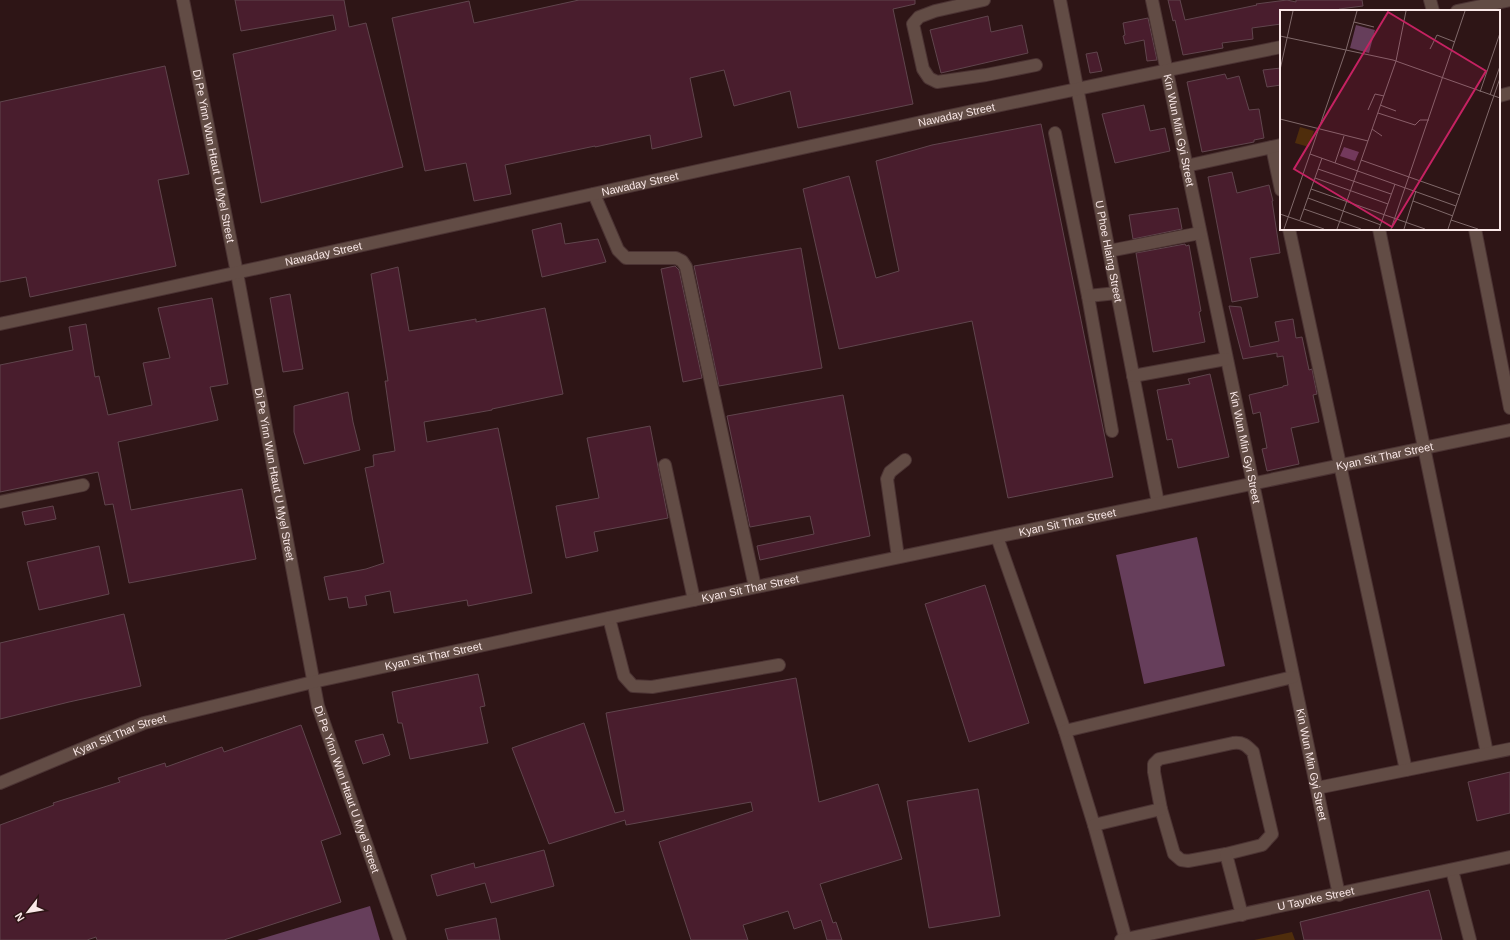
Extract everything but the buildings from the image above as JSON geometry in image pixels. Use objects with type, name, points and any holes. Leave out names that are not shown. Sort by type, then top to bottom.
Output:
[{"type":"street","name":"Di Pe Yinn Wun Htaut U Myel Street","points":[[183,0],[237,273],[318,706],[400,940]]},
{"type":"street","points":[[984,0],[935,11],[919,17],[913,24],[923,69],[929,78],[937,82],[986,75],[1036,65]]},
{"type":"street","name":"U Phoe Hlaing Street","points":[[1060,0],[1158,503]]},
{"type":"street","name":"Kin Wun Min Gyi Street","points":[[1152,0],[1339,894]]},
{"type":"street","points":[[1430,0],[1433,10]]},
{"type":"street","points":[[1462,10],[1510,0]]},
{"type":"street","name":"Nawaday Street","points":[[0,324],[1077,88],[1280,47]]},
{"type":"street","points":[[1500,96],[1510,93]]},
{"type":"street","points":[[1055,133],[1088,296],[1112,432]]},
{"type":"street","points":[[1186,166],[1276,146],[1280,181]]},
{"type":"street","points":[[594,194],[618,250],[626,258],[676,258],[682,261],[686,267],[754,587]]},
{"type":"street","points":[[1289,230],[1406,770]]},
{"type":"street","points":[[1379,230],[1487,753]]},
{"type":"street","points":[[1475,230],[1510,408]]},
{"type":"street","points":[[1109,251],[1200,233]]},
{"type":"street","points":[[1088,296],[1117,293]]},
{"type":"street","points":[[1133,376],[1226,359]]},
{"type":"street","name":"Kyan Sit Thar Street","points":[[0,782],[144,723],[313,682],[754,587],[1510,430]]},
{"type":"street","points":[[898,557],[887,480],[890,472],[905,460]]},
{"type":"street","points":[[665,465],[694,600]]},
{"type":"street","points":[[0,502],[83,485]]},
{"type":"street","points":[[997,537],[1065,731],[1094,825],[1124,940]]},
{"type":"street","points":[[609,618],[624,676],[633,686],[652,687],[779,665]]},
{"type":"street","points":[[1065,731],[1293,677]]},
{"type":"street","points":[[1233,743],[1246,744],[1253,752],[1272,834],[1262,845],[1226,854],[1188,861],[1181,860],[1174,854],[1161,809],[1154,772],[1154,764],[1160,759],[1233,743]]},
{"type":"street","points":[[1317,788],[1510,749]]},
{"type":"street","points":[[1094,825],[1161,809]]},
{"type":"street","points":[[1226,854],[1242,915]]},
{"type":"street","name":"U Tayoke Street","points":[[1124,940],[1510,857]]},
{"type":"street","points":[[1452,870],[1470,940]]},
{"type":"shaded area","points":[[1197,537],[1225,666],[1144,684],[1116,555]]},
{"type":"shaded area","points":[[370,906],[380,940],[257,940]]},
{"type":"shaded area","points":[[1292,932],[1295,940],[1254,940]]}]
